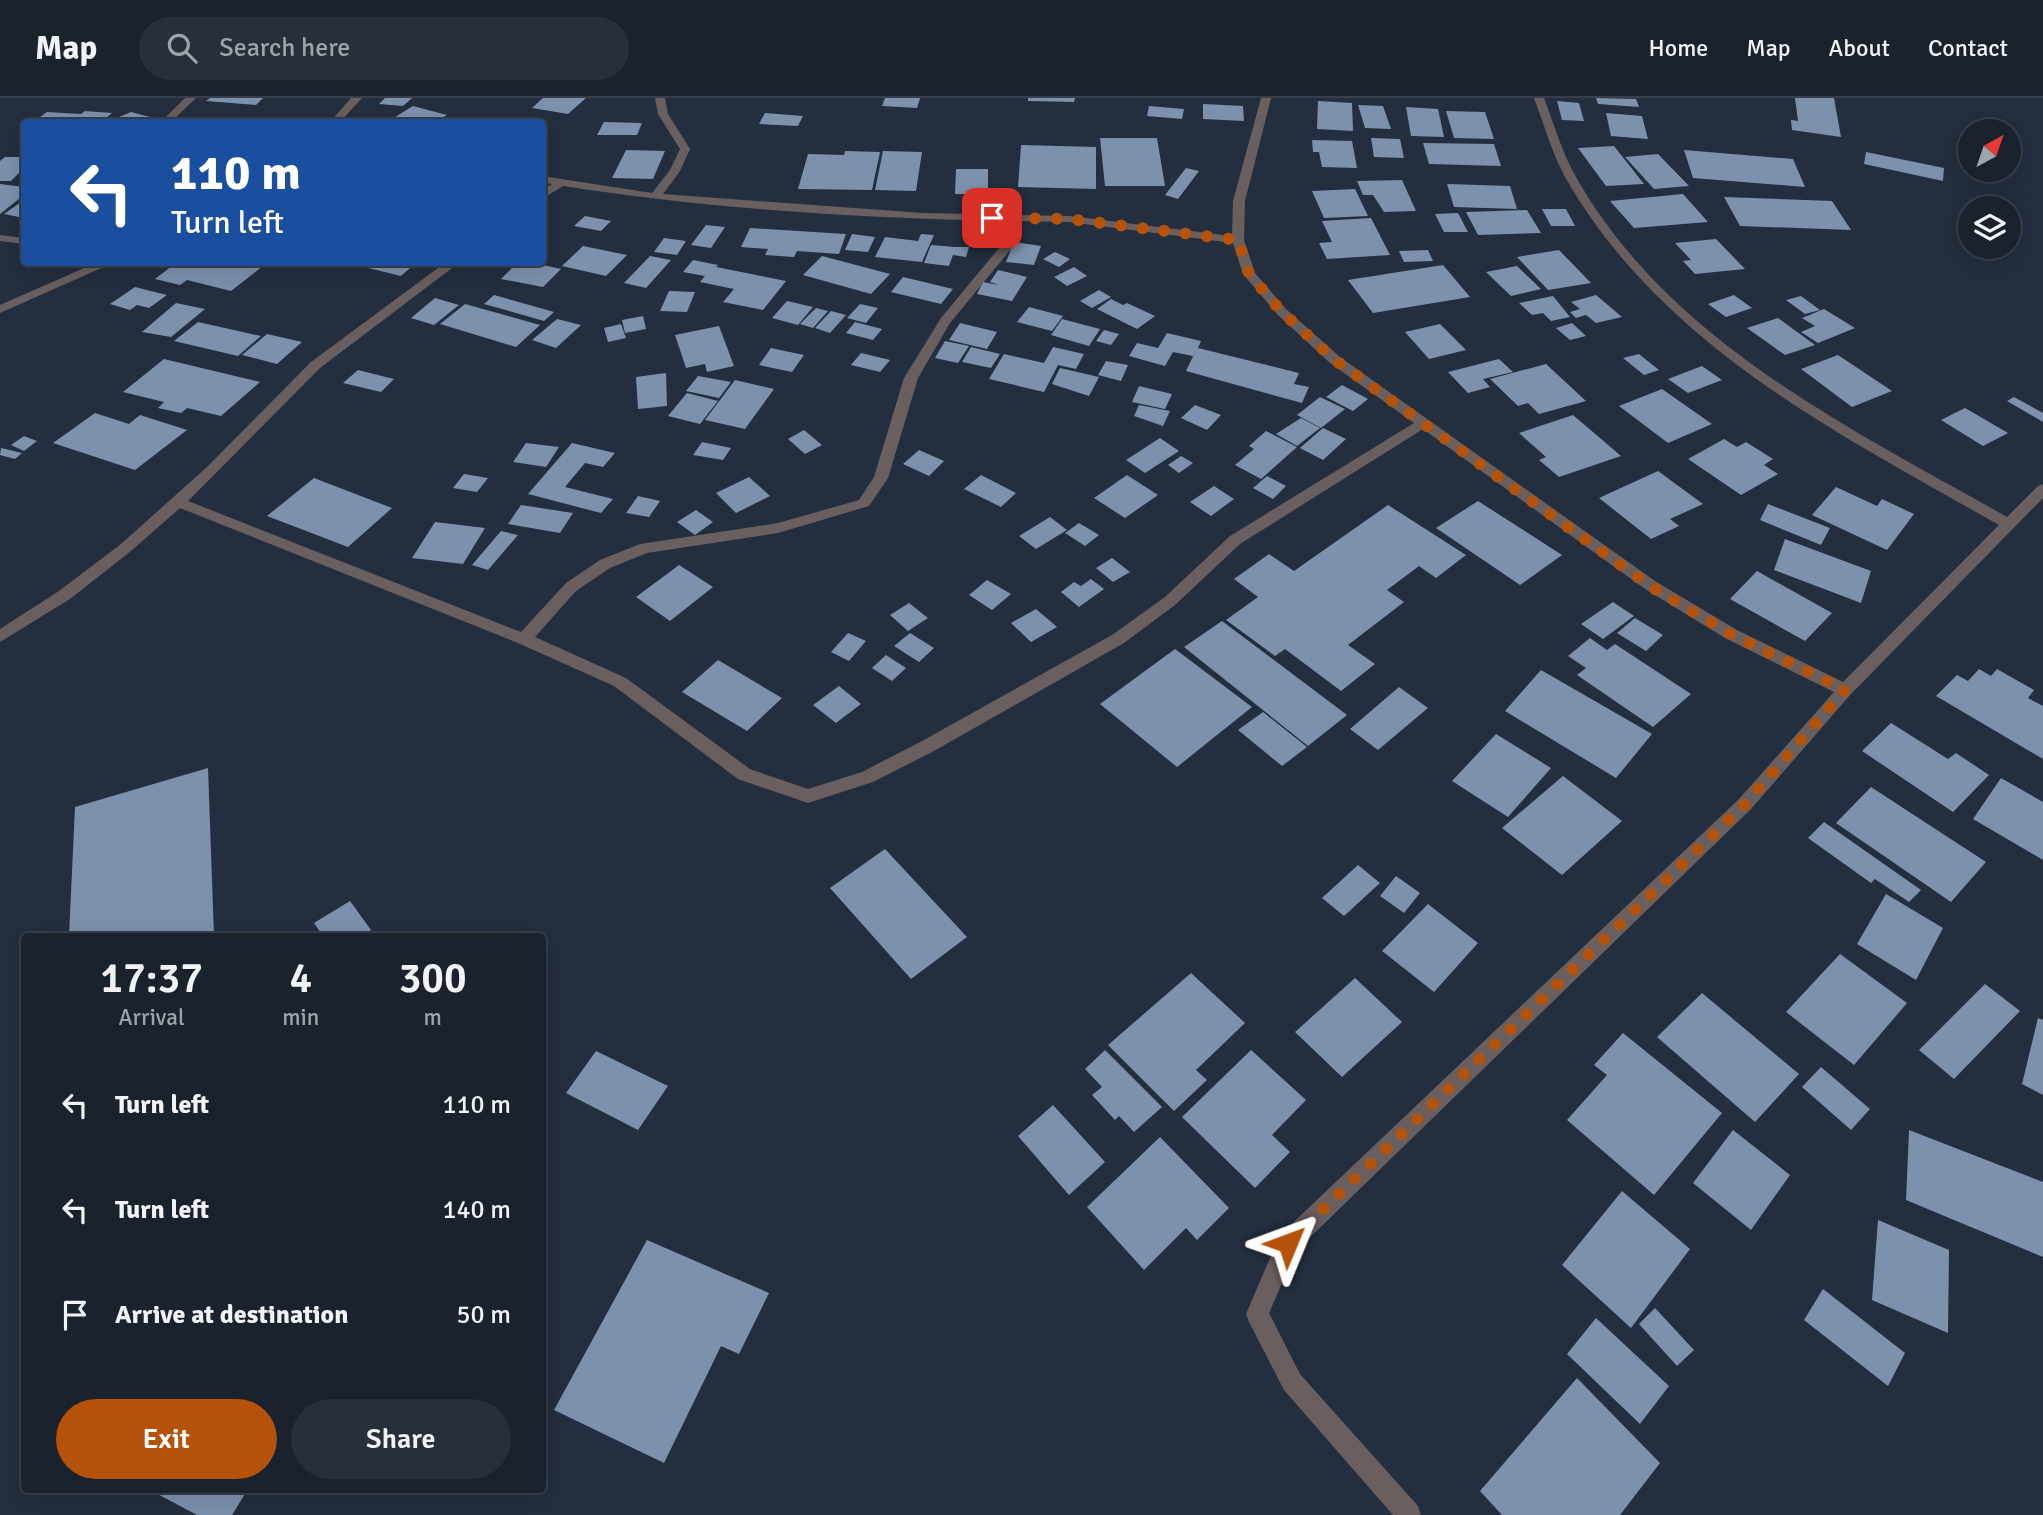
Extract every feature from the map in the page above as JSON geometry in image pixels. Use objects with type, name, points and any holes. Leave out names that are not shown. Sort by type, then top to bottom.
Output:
[{"type":"street","points":[[169,119],[191,98]]},
{"type":"street","points":[[338,119],[356,98]]},
{"type":"street","points":[[654,197],[675,171],[685,149],[663,114],[660,98]]},
{"type":"street","points":[[1266,98],[1239,201],[1238,240],[1249,274],[1282,312],[1335,360],[1650,586],[1731,634],[1845,690]]},
{"type":"street","points":[[1539,98],[1552,144],[1588,205],[1628,260],[1708,340],[1792,399],[2008,524]]},
{"type":"street","points":[[546,181],[654,197],[923,216],[1069,219],[1238,240]]},
{"type":"street","points":[[546,194],[560,183]]},
{"type":"street","points":[[524,639],[571,587],[605,564],[635,552],[701,538],[778,528],[864,503],[881,478],[911,378],[945,321],[1004,249],[1013,218]]},
{"type":"street","points":[[0,238],[21,241]]},
{"type":"street","points":[[0,309],[96,266]]},
{"type":"street","points":[[0,636],[78,585],[178,502],[296,382],[345,341],[448,266]]},
{"type":"street","points":[[178,502],[524,639],[620,682],[744,774],[808,796],[867,776],[928,746],[1118,639],[1170,601],[1235,540],[1423,424]]},
{"type":"street","points":[[1409,1515],[1292,1382],[1258,1314],[1288,1243],[1745,804],[1845,690],[2043,489]]},
{"type":"building","points":[[210,98],[263,98],[256,105],[206,101]]},
{"type":"building","points":[[385,98],[412,98],[403,106],[379,104]]},
{"type":"building","points":[[543,98],[586,98],[568,114],[532,108]]},
{"type":"building","points":[[885,98],[920,98],[917,108],[882,106]]},
{"type":"building","points":[[1028,98],[1075,98],[1074,102],[1028,101]]},
{"type":"building","points":[[1596,98],[1636,99],[1639,107],[1598,104]]},
{"type":"building","points":[[1795,98],[1834,98],[1841,137],[1792,130],[1791,120],[1798,121]]},
{"type":"building","points":[[1318,101],[1352,103],[1353,131],[1317,129]]},
{"type":"building","points":[[1557,101],[1579,103],[1584,121],[1562,120]]},
{"type":"building","points":[[1203,104],[1243,106],[1244,121],[1203,119]]},
{"type":"building","points":[[1358,105],[1383,106],[1391,129],[1365,128]]},
{"type":"building","points":[[413,106],[447,115],[440,119],[392,119]]},
{"type":"building","points":[[1149,106],[1184,109],[1182,119],[1147,116]]},
{"type":"building","points":[[1406,107],[1438,109],[1444,137],[1411,136]]},
{"type":"building","points":[[85,111],[112,113],[105,119],[37,119],[47,112],[81,114]]},
{"type":"building","points":[[1446,111],[1485,112],[1494,139],[1454,138]]},
{"type":"building","points":[[131,112],[154,118],[152,119],[114,119]]},
{"type":"building","points":[[765,113],[803,116],[798,126],[759,124]]},
{"type":"building","points":[[1606,113],[1642,116],[1648,139],[1611,136]]},
{"type":"building","points":[[604,122],[642,123],[637,135],[597,135]]},
{"type":"building","points":[[1100,138],[1157,138],[1165,186],[1105,186]]},
{"type":"building","points":[[1371,138],[1400,139],[1404,158],[1374,157]]},
{"type":"building","points":[[1312,140],[1352,141],[1357,168],[1322,167],[1319,152],[1313,152]]},
{"type":"building","points":[[1423,143],[1494,144],[1501,166],[1429,164]]},
{"type":"building","points":[[1021,145],[1096,147],[1096,189],[1018,187]]},
{"type":"building","points":[[1614,146],[1644,184],[1606,186],[1578,148]]},
{"type":"building","points":[[626,150],[665,151],[653,179],[612,178]]},
{"type":"building","points":[[1684,150],[1793,159],[1805,187],[1693,178]]},
{"type":"building","points":[[845,151],[880,152],[872,190],[798,189],[808,154],[844,155]]},
{"type":"building","points":[[883,151],[922,152],[916,191],[875,190]]},
{"type":"building","points":[[1866,152],[1944,168],[1943,181],[1864,164]]},
{"type":"building","points":[[1658,154],[1689,186],[1654,189],[1625,157]]},
{"type":"building","points":[[5,157],[21,157],[21,171],[11,181],[0,181],[0,161]]},
{"type":"building","points":[[1186,168],[1199,171],[1178,199],[1165,195]]},
{"type":"building","points":[[956,169],[988,169],[988,194],[955,194]]},
{"type":"building","points":[[1402,180],[1416,211],[1384,212],[1373,195],[1363,195],[1357,181]]},
{"type":"building","points":[[0,184],[21,187],[21,197],[0,214]]},
{"type":"building","points":[[1447,184],[1510,186],[1517,209],[1454,207]]},
{"type":"building","points":[[1355,189],[1368,216],[1324,218],[1312,191]]},
{"type":"building","points":[[1683,194],[1708,222],[1634,228],[1610,201]]},
{"type":"building","points":[[1724,197],[1832,201],[1851,230],[1740,226]]},
{"type":"building","points":[[21,202],[21,217],[4,214]]},
{"type":"building","points":[[1542,209],[1566,209],[1575,226],[1551,226]]},
{"type":"building","points":[[1527,210],[1541,233],[1478,235],[1466,212]]},
{"type":"building","points":[[1458,213],[1468,232],[1444,232],[1435,214]]},
{"type":"building","points":[[585,216],[611,221],[601,231],[574,226]]},
{"type":"building","points":[[1371,218],[1390,255],[1327,259],[1319,243],[1332,242],[1322,221]]},
{"type":"building","points":[[706,225],[725,227],[711,248],[691,245]]},
{"type":"building","points":[[750,228],[846,234],[839,254],[797,251],[794,257],[765,255],[768,249],[741,247]]},
{"type":"building","points":[[852,234],[875,237],[868,252],[845,250]]},
{"type":"building","points":[[921,234],[934,235],[922,262],[875,257],[885,237],[918,241]]},
{"type":"building","points":[[664,238],[686,241],[677,255],[654,252]]},
{"type":"building","points":[[1716,239],[1745,269],[1695,274],[1683,261],[1691,260],[1675,243]]},
{"type":"building","points":[[1014,242],[1041,246],[1034,265],[1006,262]]},
{"type":"building","points":[[931,245],[969,247],[966,257],[953,255],[949,266],[924,263]]},
{"type":"building","points":[[583,246],[627,255],[606,276],[562,266]]},
{"type":"building","points":[[1428,250],[1433,261],[1404,262],[1399,251]]},
{"type":"building","points":[[1559,250],[1591,283],[1548,290],[1517,257]]},
{"type":"building","points":[[1055,252],[1070,259],[1059,267],[1043,259]]},
{"type":"building","points":[[650,256],[671,260],[646,288],[624,283]]},
{"type":"building","points":[[822,256],[890,274],[871,294],[803,275]]},
{"type":"building","points":[[693,260],[786,281],[763,310],[723,302],[734,289],[700,282],[705,276],[683,272]]},
{"type":"building","points":[[1443,265],[1470,297],[1373,313],[1348,280]]},
{"type":"building","points":[[172,266],[263,266],[231,291],[187,280],[180,285],[155,279]]},
{"type":"building","points":[[360,266],[412,266],[401,276]]},
{"type":"building","points":[[514,266],[546,266],[561,269],[543,287],[501,279]]},
{"type":"building","points":[[1517,266],[1541,289],[1511,296],[1486,272]]},
{"type":"building","points":[[1074,267],[1087,276],[1067,286],[1054,277]]},
{"type":"building","points":[[998,270],[1027,277],[1012,301],[977,294],[983,282],[999,285],[990,282]]},
{"type":"building","points":[[903,277],[953,289],[941,304],[891,292]]},
{"type":"building","points":[[135,287],[167,295],[149,308],[137,305],[130,310],[110,304]]},
{"type":"building","points":[[1099,290],[1111,297],[1092,308],[1080,301]]},
{"type":"building","points":[[669,291],[695,292],[687,312],[660,311]]},
{"type":"building","points":[[494,295],[554,312],[544,321],[484,304]]},
{"type":"building","points":[[1596,295],[1622,317],[1596,323],[1586,315],[1576,318],[1570,312],[1580,309],[1571,302]]},
{"type":"building","points":[[1734,295],[1752,308],[1726,317],[1708,304]]},
{"type":"building","points":[[1553,296],[1570,317],[1551,321],[1543,313],[1532,315],[1519,303]]},
{"type":"building","points":[[1801,296],[1820,310],[1805,314],[1786,300]]},
{"type":"building","points":[[435,298],[459,305],[434,325],[411,318]]},
{"type":"building","points":[[1111,299],[1155,316],[1137,329],[1097,309]]},
{"type":"building","points":[[787,301],[813,307],[798,325],[772,318]]},
{"type":"building","points":[[176,303],[205,309],[171,337],[142,332]]},
{"type":"building","points":[[465,304],[540,325],[516,347],[440,324]]},
{"type":"building","points":[[860,304],[878,308],[866,323],[847,318]]},
{"type":"building","points":[[1029,307],[1063,316],[1052,331],[1017,322]]},
{"type":"building","points":[[816,308],[828,311],[813,328],[800,324]]},
{"type":"building","points":[[1824,309],[1855,328],[1818,343],[1801,332],[1815,326],[1802,318]]},
{"type":"building","points":[[831,311],[846,315],[830,333],[815,328]]},
{"type":"building","points":[[643,316],[646,329],[625,333],[622,320]]},
{"type":"building","points":[[1778,318],[1815,345],[1785,355],[1747,328]]},
{"type":"building","points":[[557,319],[581,325],[556,348],[532,340]]},
{"type":"building","points":[[1062,319],[1100,329],[1089,346],[1051,335]]},
{"type":"building","points":[[198,322],[261,336],[238,356],[174,341]]},
{"type":"building","points":[[855,322],[882,329],[873,340],[846,333]]},
{"type":"building","points":[[960,323],[997,332],[987,349],[949,340]]},
{"type":"building","points":[[1572,323],[1586,336],[1570,340],[1556,328]]},
{"type":"building","points":[[621,324],[626,338],[608,342],[604,328]]},
{"type":"building","points":[[1440,324],[1466,350],[1429,359],[1405,332]]},
{"type":"building","points":[[719,326],[734,366],[707,372],[705,364],[686,368],[675,335]]},
{"type":"building","points":[[1104,330],[1119,334],[1111,345],[1096,341]]},
{"type":"building","points":[[1167,333],[1201,341],[1198,348],[1299,373],[1294,384],[1309,387],[1302,403],[1186,371],[1196,350],[1193,356],[1173,352],[1165,366],[1129,356],[1137,343],[1158,348]]},
{"type":"building","points":[[267,334],[302,342],[277,364],[242,355]]},
{"type":"building","points":[[945,341],[969,346],[958,363],[935,358]]},
{"type":"building","points":[[971,347],[1000,354],[991,368],[962,362]]},
{"type":"building","points":[[1053,347],[1084,354],[1076,369],[1058,365],[1044,392],[989,379],[1004,354],[1044,363]]},
{"type":"building","points":[[771,348],[804,355],[792,372],[759,365]]},
{"type":"building","points":[[861,353],[890,360],[880,372],[851,365]]},
{"type":"building","points":[[1639,354],[1659,370],[1644,375],[1623,358]]},
{"type":"building","points":[[1838,355],[1892,391],[1852,407],[1801,369]]},
{"type":"building","points":[[164,359],[260,382],[221,416],[187,408],[181,413],[158,408],[164,402],[123,392]]},
{"type":"building","points":[[1499,359],[1513,372],[1483,379],[1490,387],[1468,393],[1448,372]]},
{"type":"building","points":[[1106,361],[1128,365],[1121,381],[1098,375]]},
{"type":"building","points":[[1546,364],[1586,401],[1539,414],[1528,403],[1518,406],[1490,379]]},
{"type":"building","points":[[1702,366],[1722,380],[1688,393],[1668,379]]},
{"type":"building","points":[[1060,368],[1099,377],[1089,396],[1052,384]]},
{"type":"building","points":[[358,370],[394,379],[381,392],[343,383]]},
{"type":"building","points":[[666,373],[667,406],[638,409],[636,377]]},
{"type":"building","points":[[698,376],[731,382],[719,398],[686,391]]},
{"type":"building","points":[[735,380],[774,389],[745,429],[705,420]]},
{"type":"building","points":[[1342,385],[1368,399],[1353,411],[1326,397]]},
{"type":"building","points":[[1139,386],[1172,394],[1165,409],[1132,402]]},
{"type":"building","points":[[1662,389],[1712,424],[1668,443],[1619,406]]},
{"type":"building","points":[[687,393],[718,401],[700,424],[668,416]]},
{"type":"building","points":[[1320,397],[1345,409],[1321,428],[1297,415]]},
{"type":"building","points":[[2014,397],[2043,413],[2043,422],[2007,401]]},
{"type":"building","points":[[1139,405],[1170,411],[1163,426],[1134,416]]},
{"type":"building","points":[[1195,405],[1221,415],[1207,430],[1181,418]]},
{"type":"building","points":[[1965,408],[2008,433],[1983,446],[1941,420]]},
{"type":"building","points":[[95,413],[129,424],[140,415],[187,430],[135,470],[53,443]]},
{"type":"building","points":[[1573,415],[1621,456],[1559,477],[1539,460],[1546,457],[1519,433]]},
{"type":"building","points":[[1301,418],[1320,428],[1297,446],[1276,434]]},
{"type":"building","points":[[1323,428],[1346,439],[1323,460],[1300,448]]},
{"type":"building","points":[[804,430],[822,445],[805,454],[788,439]]},
{"type":"building","points":[[1266,431],[1297,447],[1261,479],[1235,465],[1254,449],[1249,446]]},
{"type":"building","points":[[24,436],[37,441],[24,451],[11,445]]},
{"type":"building","points":[[1160,438],[1179,451],[1145,473],[1126,460]]},
{"type":"building","points":[[1724,439],[1737,447],[1746,442],[1773,459],[1764,465],[1778,474],[1741,495],[1688,459]]},
{"type":"building","points":[[702,442],[731,448],[723,460],[693,455]]},
{"type":"building","points":[[526,443],[559,447],[546,467],[513,462]]},
{"type":"building","points":[[572,443],[615,453],[603,467],[585,463],[565,487],[613,499],[601,513],[528,494]]},
{"type":"building","points":[[1,448],[22,453],[15,459],[0,455]]},
{"type":"building","points":[[919,450],[944,461],[929,476],[903,464]]},
{"type":"building","points":[[1181,456],[1193,463],[1179,473],[1168,465]]},
{"type":"building","points":[[1658,471],[1703,504],[1670,519],[1679,526],[1651,539],[1599,498]]},
{"type":"building","points":[[464,474],[488,478],[477,492],[453,488]]},
{"type":"building","points":[[981,475],[1016,493],[1001,507],[964,489]]},
{"type":"building","points":[[1127,475],[1158,495],[1125,518],[1094,498]]},
{"type":"building","points":[[1267,476],[1286,486],[1273,499],[1253,488]]},
{"type":"building","points":[[749,477],[770,496],[736,513],[716,493]]},
{"type":"building","points":[[314,478],[392,508],[348,547],[267,516]]},
{"type":"building","points":[[1214,486],[1234,499],[1211,516],[1190,502]]},
{"type":"building","points":[[1836,487],[1877,506],[1882,499],[1914,514],[1887,550],[1812,515]]},
{"type":"building","points":[[638,496],[660,501],[649,517],[626,513]]},
{"type":"building","points":[[1478,501],[1562,555],[1520,585],[1436,528]]},
{"type":"building","points":[[1768,504],[1830,528],[1821,545],[1760,520]]},
{"type":"building","points":[[521,505],[573,513],[560,533],[508,524]]},
{"type":"building","points":[[1388,505],[1466,555],[1436,578],[1419,566],[1387,590],[1404,602],[1348,645],[1375,664],[1341,691],[1285,649],[1275,656],[1226,620],[1258,597],[1234,579],[1269,554],[1294,571]]},
{"type":"building","points":[[696,510],[713,522],[695,535],[677,522]]},
{"type":"building","points":[[1050,517],[1067,530],[1036,549],[1019,536]]},
{"type":"building","points":[[435,522],[485,528],[463,564],[412,558]]},
{"type":"building","points":[[1079,523],[1099,535],[1085,546],[1065,533]]},
{"type":"building","points":[[501,531],[518,535],[488,570],[472,565]]},
{"type":"building","points":[[1785,539],[1871,571],[1861,603],[1774,570]]},
{"type":"building","points":[[1112,558],[1130,572],[1113,582],[1096,568]]},
{"type":"building","points":[[679,565],[713,587],[670,621],[636,597]]},
{"type":"building","points":[[1757,571],[1832,613],[1805,641],[1730,599]]},
{"type":"building","points":[[1091,579],[1104,589],[1079,607],[1061,592],[1074,582],[1081,586]]},
{"type":"building","points":[[987,580],[1011,594],[992,610],[969,595]]},
{"type":"building","points":[[1613,602],[1634,616],[1603,639],[1581,624]]},
{"type":"building","points":[[909,603],[928,618],[908,631],[890,615]]},
{"type":"building","points":[[1036,609],[1057,627],[1031,642],[1011,623]]},
{"type":"building","points":[[1635,618],[1663,635],[1646,651],[1617,633]]},
{"type":"building","points":[[1222,621],[1347,715],[1308,746],[1184,647]]},
{"type":"building","points":[[848,633],[866,641],[849,661],[831,652]]},
{"type":"building","points":[[910,633],[934,648],[919,662],[894,646]]},
{"type":"building","points":[[1590,638],[1607,650],[1615,644],[1691,694],[1653,727],[1577,675],[1586,668],[1568,656]]},
{"type":"building","points":[[1175,649],[1252,707],[1177,767],[1100,704]]},
{"type":"building","points":[[886,655],[906,668],[892,681],[872,668]]},
{"type":"building","points":[[718,660],[782,698],[747,731],[682,692]]},
{"type":"building","points":[[1979,669],[1991,676],[1997,669],[2034,690],[2028,698],[2043,706],[2043,759],[1936,696],[1957,675],[1968,681]]},
{"type":"building","points":[[1541,670],[1652,734],[1616,778],[1505,711]]},
{"type":"building","points":[[839,686],[861,704],[836,723],[813,705]]},
{"type":"building","points":[[1399,687],[1428,708],[1378,750],[1350,729]]},
{"type":"building","points":[[1263,712],[1307,747],[1282,766],[1238,730]]},
{"type":"building","points":[[1891,723],[1948,759],[1956,753],[1989,775],[1953,812],[1862,751]]},
{"type":"building","points":[[1496,734],[1551,768],[1508,817],[1452,781]]},
{"type":"building","points":[[208,768],[214,933],[69,933],[75,807]]},
{"type":"building","points":[[1563,776],[1622,821],[1562,875],[1502,828]]},
{"type":"building","points":[[2001,778],[2043,802],[2043,860],[1973,819]]},
{"type":"building","points":[[1871,787],[1986,862],[1951,902],[1836,823]]},
{"type":"building","points":[[1824,822],[1921,890],[1909,902],[1875,879],[1871,883],[1808,838]]},
{"type":"building","points":[[885,849],[967,937],[911,979],[830,888]]},
{"type":"building","points":[[1358,865],[1380,883],[1344,916],[1322,898]]},
{"type":"building","points":[[1396,876],[1420,893],[1404,913],[1380,896]]},
{"type":"building","points":[[1886,894],[1943,928],[1916,980],[1857,944]]},
{"type":"building","points":[[350,901],[371,930],[366,933],[321,933],[314,923]]},
{"type":"building","points":[[1428,904],[1478,943],[1434,992],[1382,951]]},
{"type":"building","points":[[1840,954],[1907,1003],[1854,1065],[1786,1012]]},
{"type":"building","points":[[1191,973],[1245,1023],[1196,1070],[1207,1080],[1174,1111],[1108,1045]]},
{"type":"building","points":[[1355,978],[1402,1022],[1342,1077],[1295,1032]]},
{"type":"building","points":[[1985,984],[2020,1011],[1954,1079],[1919,1050]]},
{"type":"building","points":[[1702,993],[1799,1074],[1755,1122],[1657,1037]]},
{"type":"building","points":[[2038,1018],[2043,1020],[2043,1095],[2022,1084]]},
{"type":"building","points":[[1623,1033],[1722,1113],[1654,1195],[1567,1120],[1607,1075],[1594,1065]]},
{"type":"building","points":[[1105,1050],[1162,1107],[1134,1132],[1119,1116],[1115,1120],[1092,1095],[1102,1087],[1085,1069]]},
{"type":"building","points":[[1251,1050],[1306,1100],[1272,1135],[1290,1152],[1255,1188],[1182,1117]]},
{"type":"building","points":[[596,1051],[668,1086],[638,1130],[566,1093]]},
{"type":"building","points":[[1821,1067],[1870,1109],[1851,1130],[1802,1087]]},
{"type":"building","points":[[1053,1105],[1105,1162],[1069,1195],[1018,1136]]},
{"type":"building","points":[[1733,1130],[1790,1175],[1751,1230],[1693,1183]]},
{"type":"building","points":[[1909,1130],[2043,1182],[2043,1257],[1906,1200]]},
{"type":"building","points":[[1160,1137],[1229,1208],[1197,1240],[1186,1228],[1144,1270],[1087,1207]]},
{"type":"building","points":[[1622,1191],[1690,1249],[1631,1328],[1562,1265]]},
{"type":"building","points":[[1878,1220],[1949,1250],[1948,1333],[1872,1300]]},
{"type":"building","points":[[647,1240],[769,1293],[739,1354],[721,1346],[664,1463],[554,1410]]},
{"type":"building","points":[[1823,1289],[1905,1353],[1888,1386],[1804,1320]]},
{"type":"building","points":[[1655,1308],[1694,1350],[1677,1366],[1639,1324]]},
{"type":"building","points":[[1596,1318],[1669,1386],[1640,1424],[1567,1354]]},
{"type":"building","points":[[1577,1378],[1660,1463],[1620,1515],[1502,1515],[1480,1491]]},
{"type":"building","points":[[156,1493],[246,1493],[232,1515],[197,1515]]},
{"type":"route","points":[[992,218],[1069,219],[1238,240],[1249,274],[1282,312],[1335,360],[1650,586],[1731,634],[1845,690],[1745,804],[1288,1243]]}]
